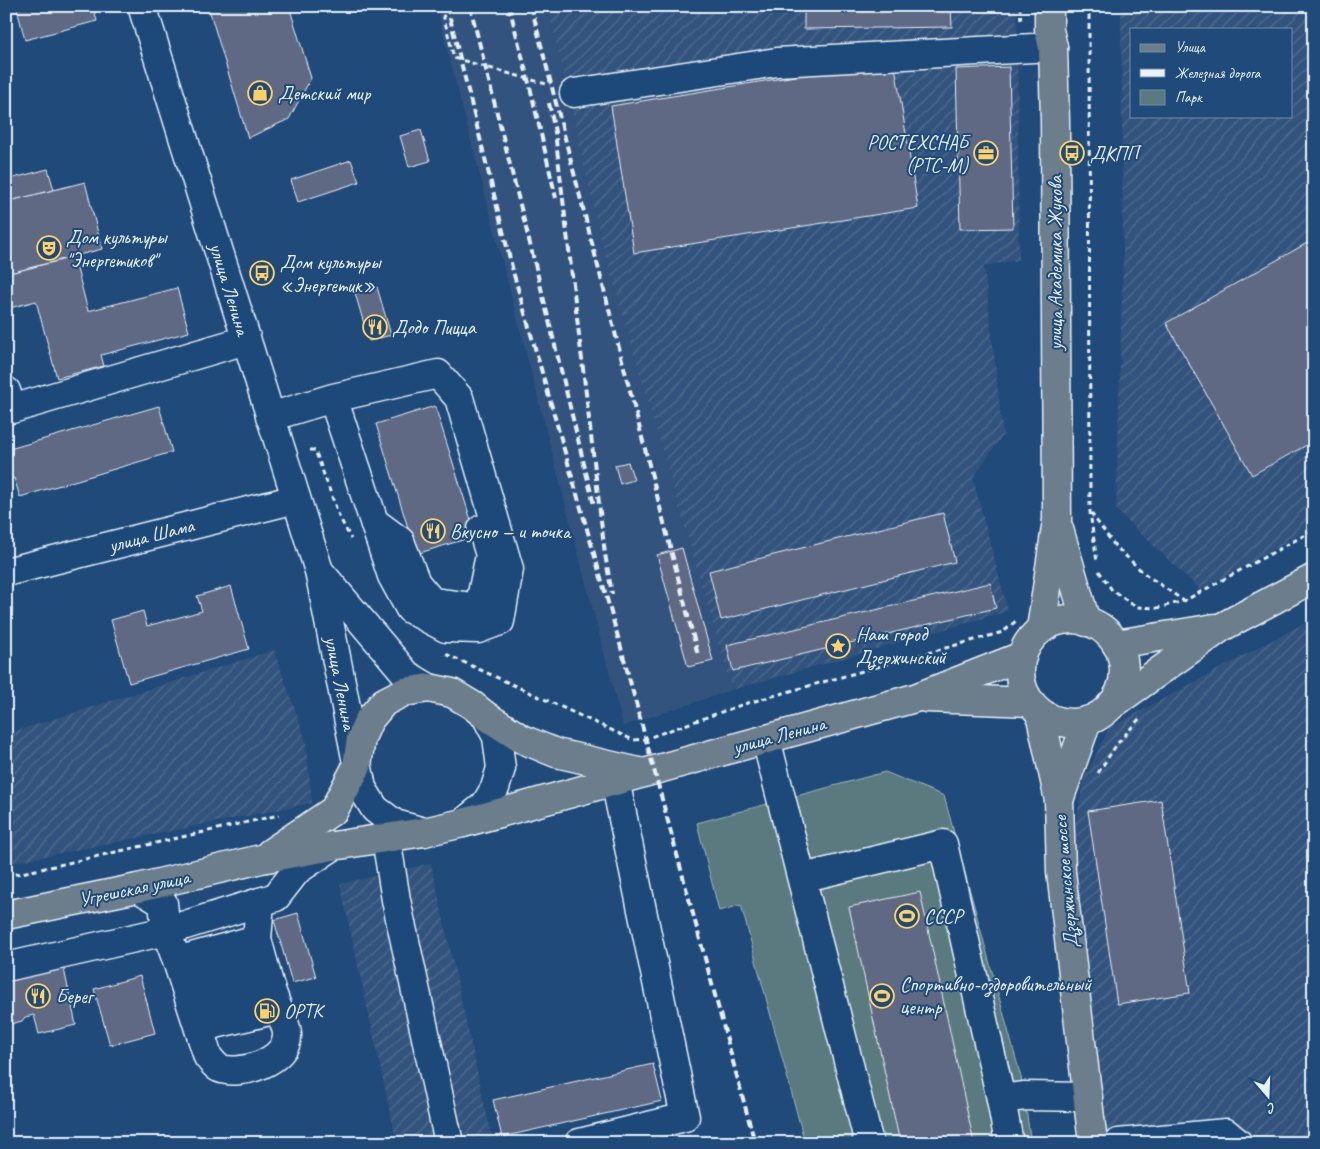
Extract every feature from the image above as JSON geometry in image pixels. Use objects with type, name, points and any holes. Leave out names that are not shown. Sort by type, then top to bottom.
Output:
[{"type":"main road","name":"улица Академика Жукова","points":[[1031,623],[1057,520],[1055,131],[1053,47],[1049,30],[1049,6]]},
{"type":"main road","name":"улица Академика Жукова","points":[[1057,520],[1086,622]]},
{"type":"main road","points":[[1110,706],[1118,695],[1124,670],[1116,644],[1108,634],[1086,622],[1070,620],[1031,623],[1022,656],[1020,672],[1022,688],[1035,707],[1063,722],[1075,723],[1087,721],[1100,715],[1222,627],[1314,578]]},
{"type":"main road","points":[[1116,644],[1222,627]]},
{"type":"main road","name":"улица Ленина","points":[[424,832],[463,823],[915,698],[1022,656]]},
{"type":"main road","name":"улица Ленина","points":[[357,766],[361,738],[369,720],[384,702],[404,692],[429,688],[452,693],[522,739],[556,753],[643,772]]},
{"type":"main road","name":"улица Ленина","points":[[915,698],[1035,707]]},
{"type":"main road","name":"Дзержинское шоссе","points":[[1035,707],[1059,800],[1060,872],[1088,1096],[1092,1143]]},
{"type":"main road","name":"Дзержинское шоссе","points":[[1059,800],[1087,721]]},
{"type":"main road","name":"Угрешская улица","points":[[261,859],[334,810],[357,766]]},
{"type":"main road","name":"Угрешская улица","points":[[6,915],[138,888],[261,859],[424,832]]},
{"type":"street","name":"улица Ленина","points":[[142,6],[319,571],[362,788],[375,809],[395,824],[424,832]]},
{"type":"street","points":[[574,92],[777,62],[1053,47]]},
{"type":"street","points":[[6,391],[12,409],[246,340]]},
{"type":"street","points":[[270,417],[333,398],[438,374],[459,398],[509,569],[500,621],[478,629],[446,628],[410,609],[392,576],[333,398]]},
{"type":"street","name":"улица Шама","points":[[6,572],[296,499]]},
{"type":"street","name":"улица Ленина","points":[[319,571],[407,675],[429,688]]},
{"type":"street","name":"улица Ленина","points":[[463,823],[485,805],[495,788],[501,768],[497,737],[486,716]]},
{"type":"street","points":[[766,739],[869,1143]]},
{"type":"street","points":[[579,1143],[685,1117],[615,780]]},
{"type":"street","points":[[386,838],[396,900],[449,1143]]},
{"type":"street","points":[[802,878],[943,844],[1001,1099],[1009,1143]]},
{"type":"street","points":[[6,967],[166,931],[276,898],[297,870],[334,846]]},
{"type":"street","points":[[138,888],[163,903],[166,931],[208,1057],[219,1068],[248,1070],[272,1059],[283,1050],[287,1035],[267,974],[260,902]]},
{"type":"street","points":[[188,994],[267,974]]},
{"type":"street","points":[[188,994],[267,974]]},
{"type":"street","points":[[1001,1099],[1025,1096],[1088,1096]]},
{"type":"street","points":[[1118,1143],[1226,1132],[1238,1143]]},
{"type":"path","points":[[441,6],[454,58],[574,92]]},
{"type":"path","points":[[1020,6],[1021,30]]},
{"type":"path","points":[[1089,6],[1090,512],[1099,570],[1112,590],[1136,607],[1157,608],[1184,601],[1314,530]]},
{"type":"path","points":[[310,450],[315,450],[339,516],[353,543]]},
{"type":"path","points":[[1090,512],[1116,546],[1145,574],[1184,601]]},
{"type":"path","points":[[442,652],[633,740],[644,739],[744,704],[1031,623]]},
{"type":"path","points":[[1094,778],[1117,744],[1142,716]]},
{"type":"shaded area","points":[[436,6],[548,6],[601,241],[732,690],[623,726]]},
{"type":"shaded area","points":[[548,6],[1017,6],[1019,260],[984,266],[1003,435],[973,478],[1008,611],[732,690],[601,241]]},
{"type":"shaded area","points":[[1121,6],[1314,6],[1314,527],[1200,590],[1116,510],[1123,257]]},
{"type":"shaded area","points":[[1314,618],[1314,1143],[1108,1143],[1069,864],[1083,781],[1109,728]]},
{"type":"shaded area","points":[[274,650],[306,741],[312,803],[6,864],[6,734]]},
{"type":"shaded area","points":[[431,863],[493,1143],[397,1143],[340,884]]},
{"type":"green space","name":"Спортивно-оздоровительный центр","points":[[885,772],[944,796],[1022,1081],[1031,1143],[805,1143],[741,905],[719,911],[697,823]]},
{"type":"building","points":[[6,6],[28,6],[6,12]]},
{"type":"building","points":[[28,6],[93,6],[97,21],[25,40],[17,9]]},
{"type":"building","points":[[208,6],[289,6],[311,78],[289,119],[248,138]]},
{"type":"building","points":[[804,6],[951,6],[952,27],[804,29]]},
{"type":"building","points":[[894,60],[918,208],[634,253],[611,106]]},
{"type":"building","points":[[1009,67],[1013,228],[960,229],[956,69]]},
{"type":"building","points":[[421,130],[430,161],[409,167],[400,136]]},
{"type":"building","points":[[351,160],[359,182],[298,202],[291,180]]},
{"type":"building","points":[[48,169],[54,190],[6,202],[6,180]]},
{"type":"building","points":[[85,182],[102,249],[6,274],[6,202]]},
{"type":"building","points":[[1314,239],[1314,441],[1252,475],[1166,323]]},
{"type":"building","points":[[74,257],[88,311],[177,288],[189,332],[101,355],[104,366],[57,378],[36,301],[6,309],[6,274]]},
{"type":"building","points":[[377,287],[391,335],[369,341],[355,293]]},
{"type":"building","points":[[159,406],[172,452],[20,497],[14,478],[6,481],[6,450]]},
{"type":"building","points":[[435,406],[476,536],[416,554],[376,424]]},
{"type":"building","points":[[628,462],[634,480],[620,484],[615,465]]},
{"type":"building","points":[[943,513],[955,562],[721,620],[709,571]]},
{"type":"building","points":[[682,548],[713,661],[688,667],[657,555]]},
{"type":"building","points":[[990,583],[996,608],[733,671],[727,645]]},
{"type":"building","points":[[231,586],[249,649],[129,683],[111,620],[143,611],[147,626],[202,611],[197,596]]},
{"type":"building","points":[[1161,800],[1190,993],[1117,1004],[1088,811]]},
{"type":"building","points":[[920,892],[974,1143],[900,1143],[849,907]]},
{"type":"building","points":[[298,913],[316,977],[292,983],[274,920]]},
{"type":"building","name":"Берег","points":[[49,964],[64,969],[76,1025],[39,1034],[34,1015],[25,1017],[22,1021],[6,1025],[6,978]]},
{"type":"building","points":[[140,976],[155,1033],[110,1045],[94,989]]},
{"type":"building","points":[[653,1064],[662,1101],[502,1137],[493,1100]]},
{"type":"railway","points":[[447,6],[514,275],[620,644],[755,1143]]},
{"type":"railway","points":[[470,6],[594,505]]},
{"type":"railway","points":[[509,6],[556,198]]},
{"type":"railway","points":[[531,6],[698,655]]},
{"type":"railway","points":[[549,103],[555,132],[605,554],[612,594]]},
{"type":"place","name":"Детский мир","points":[[260,93]]},
{"type":"place","name":"РОСТЕХСНАБ (РТС-М)","points":[[986,153]]},
{"type":"place","name":"ДКПП","points":[[1072,153]]},
{"type":"place","name":"Дом культуры \"Энергетиков\"","points":[[49,248]]},
{"type":"place","name":"Дом культуры «Энергетик»","points":[[262,273]]},
{"type":"place","name":"Додо Пицца","points":[[375,327]]},
{"type":"place","name":"Вкусно — и точка","points":[[433,531]]},
{"type":"place","name":"Наш город Дзержинский","points":[[838,646]]},
{"type":"place","name":"СССР","points":[[907,916]]},
{"type":"place","name":"Берег","points":[[38,996]]},
{"type":"place","name":"Спортивно-оздоровительный центр","points":[[882,996]]},
{"type":"place","name":"ОРТК","points":[[267,1011]]}]
